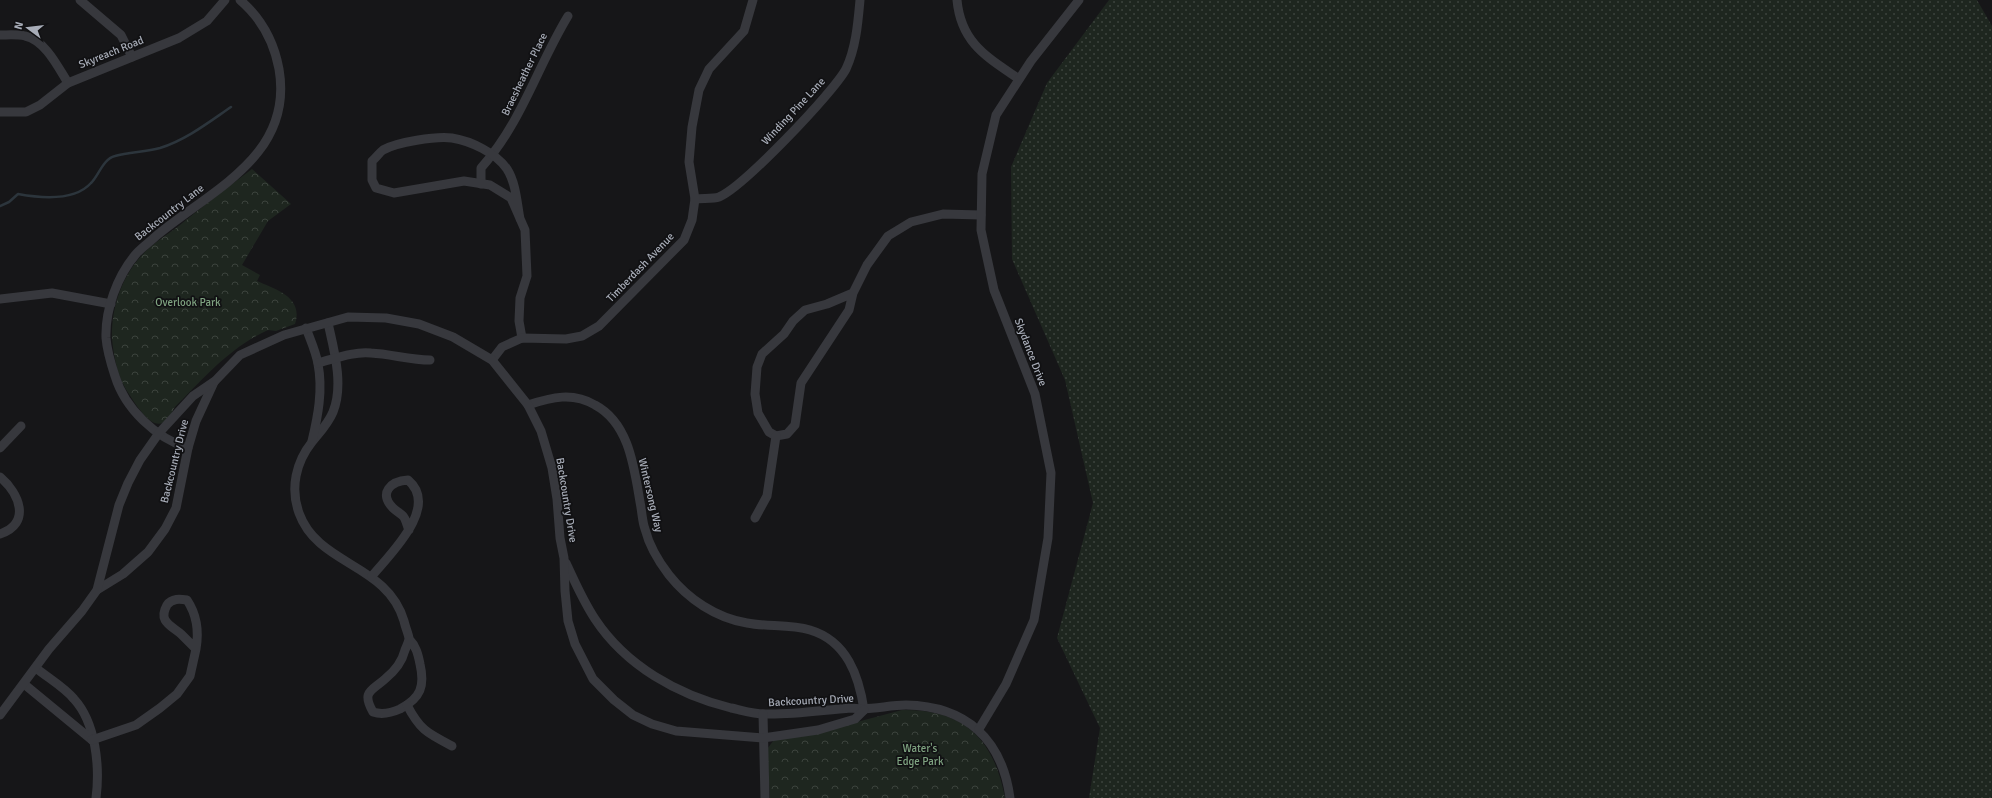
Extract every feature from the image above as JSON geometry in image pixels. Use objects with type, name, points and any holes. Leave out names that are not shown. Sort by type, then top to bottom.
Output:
[{"type":"street","points":[[80,0],[121,35],[132,56]]},
{"type":"street","name":"Skyreach Road","points":[[0,112],[26,112],[40,105],[68,83],[179,38],[207,21],[225,0]]},
{"type":"street","name":"Backcountry Lane","points":[[188,448],[174,444],[138,417],[118,385],[110,362],[106,338],[111,304],[119,281],[136,254],[249,164],[267,142],[279,108],[281,81],[276,50],[259,20],[240,0]]},
{"type":"street","name":"Timberdash Avenue","points":[[492,360],[502,347],[522,338],[566,339],[582,336],[599,326],[684,240],[692,220],[695,198],[689,162],[692,127],[699,91],[709,69],[744,31],[753,0]]},
{"type":"street","name":"Winding Pine Lane","points":[[695,198],[719,197],[732,188],[753,171],[821,101],[846,69],[857,33],[860,0]]},
{"type":"street","points":[[958,0],[959,15],[968,37],[991,60],[1019,79]]},
{"type":"street","name":"Skydance Drive","points":[[979,729],[1006,684],[1034,620],[1048,538],[1050,473],[1035,394],[994,290],[981,230],[982,174],[996,115],[1019,79],[1079,0]]},
{"type":"street","name":"Braesheather Place","points":[[481,184],[481,168],[492,155],[522,109],[553,42],[568,16]]},
{"type":"street","points":[[0,35],[26,36],[39,43],[55,62],[68,83]]},
{"type":"street","points":[[520,219],[514,186],[507,169],[492,155],[472,144],[452,138],[404,144],[383,150],[372,161],[372,180],[376,188],[394,193],[464,181],[490,185],[511,198],[520,219],[525,230],[527,276],[520,298],[519,321],[522,338]]},
{"type":"street","points":[[853,293],[827,304],[805,310],[792,320],[784,334],[762,354],[757,367],[755,394],[758,414],[769,432],[776,436],[787,434],[795,425],[801,383],[849,310],[853,293],[867,265],[888,236],[911,222],[944,214],[981,215]]},
{"type":"street","points":[[0,299],[52,293],[111,304]]},
{"type":"street","name":"Backcountry Drive","points":[[97,590],[119,505],[126,488],[140,460],[159,434],[193,396],[215,381],[240,355],[284,335],[348,317],[386,318],[419,324],[453,336],[492,360],[528,405],[541,431],[552,468],[560,538],[564,558],[568,620],[575,644],[593,679],[614,700],[634,715],[652,724],[676,731],[763,738],[818,730],[855,720],[864,710]]},
{"type":"street","points":[[328,323],[337,373],[337,394],[333,412],[324,429],[312,443],[301,460],[294,480],[295,497],[299,513],[307,529],[315,540],[334,554],[372,576],[388,593],[401,612],[409,639],[415,645],[423,680],[418,695],[407,705],[396,711],[381,715],[373,712],[368,704],[368,694],[373,687],[395,670],[403,658],[409,639]]},
{"type":"street","points":[[306,328],[318,363],[319,414],[312,443]]},
{"type":"street","points":[[318,363],[335,358],[370,352],[417,360],[430,360]]},
{"type":"street","name":"Backcountry Drive","points":[[0,715],[97,590],[123,574],[148,552],[165,529],[176,508],[188,448],[196,421],[215,381]]},
{"type":"street","name":"Wintersong Way","points":[[528,405],[549,398],[564,396],[587,400],[601,408],[614,419],[622,431],[630,453],[644,529],[652,548],[683,591],[707,608],[723,616],[746,623],[810,630],[827,638],[844,652],[852,665],[858,679],[864,710]]},
{"type":"street","points":[[0,448],[12,438],[21,426]]},
{"type":"street","points":[[755,518],[767,496],[776,436]]},
{"type":"street","points":[[0,477],[8,484],[19,504],[20,512],[17,523],[9,531],[0,534]]},
{"type":"street","points":[[372,576],[409,530],[413,524],[417,512],[419,496],[416,487],[408,480],[399,481],[392,484],[387,491],[388,500],[393,508],[404,516],[409,530]]},
{"type":"street","name":"Backcountry Drive","points":[[564,558],[581,597],[595,620],[634,661],[655,677],[687,694],[710,703],[763,714],[851,708],[864,710],[904,705],[928,706],[954,714],[979,729],[997,754],[1008,782],[1010,798]]},
{"type":"street","points":[[92,740],[136,725],[177,694],[190,676],[196,650],[197,627],[194,610],[187,600],[177,599],[168,603],[164,610],[164,619],[168,626],[179,632],[196,650]]},
{"type":"street","points":[[36,668],[74,698],[88,719],[97,757],[96,798]]},
{"type":"street","points":[[24,684],[92,740]]},
{"type":"street","points":[[407,705],[416,723],[427,733],[452,746]]},
{"type":"street","points":[[763,714],[765,798]]},
{"type":"green space","points":[[1109,0],[1977,0],[1992,26],[1992,798],[1089,798],[1100,728],[1057,638],[1093,503],[1065,380],[1012,259],[1011,167],[1047,83]]},
{"type":"green space","name":"Overlook Park","points":[[252,169],[291,204],[268,221],[242,265],[260,275],[257,281],[286,295],[292,301],[297,315],[295,324],[276,331],[268,330],[241,345],[206,375],[174,408],[163,423],[157,423],[144,415],[125,388],[117,368],[112,339],[112,328],[113,316],[119,294],[128,274],[146,251]]},
{"type":"green space","name":"Water's Edge Park","points":[[902,710],[924,711],[943,715],[959,722],[973,732],[984,744],[993,759],[1000,777],[1005,798],[770,798],[767,749],[774,740],[812,734]]},
{"type":"waterway","points":[[0,206],[9,202],[18,194],[57,197],[76,193],[84,189],[94,180],[107,160],[115,156],[170,145],[197,130],[231,107]]}]
